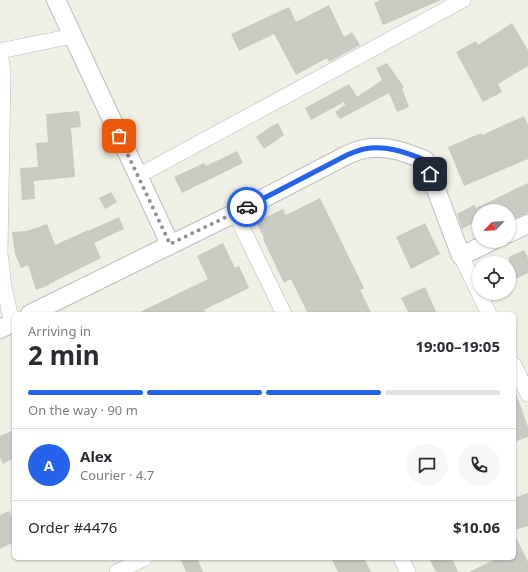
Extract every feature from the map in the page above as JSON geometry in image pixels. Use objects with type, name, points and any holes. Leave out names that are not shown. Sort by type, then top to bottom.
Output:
[{"type":"street","points":[[56,0],[170,244]]},
{"type":"street","points":[[138,176],[464,0]]},
{"type":"street","points":[[9,324],[0,253],[3,73],[0,51],[73,36]]},
{"type":"street","points":[[34,312],[347,155],[364,149],[384,148],[400,150],[425,160],[461,256],[488,312]]},
{"type":"street","points":[[234,213],[283,312]]},
{"type":"street","points":[[516,230],[528,224]]},
{"type":"street","points":[[461,256],[478,248]]},
{"type":"street","points":[[516,369],[528,394]]},
{"type":"street","points":[[117,572],[141,560]]},
{"type":"street","points":[[402,560],[408,572]]},
{"type":"building","points":[[380,0],[441,0],[383,25],[374,3]]},
{"type":"building","points":[[329,5],[344,37],[352,32],[360,45],[329,62],[327,58],[296,75],[274,34],[239,51],[231,34],[289,7],[296,22]]},
{"type":"building","points":[[512,23],[528,50],[528,66],[498,84],[502,92],[483,102],[456,52],[476,41],[478,45]]},
{"type":"building","points":[[387,63],[404,87],[402,88],[409,107],[397,112],[389,93],[340,119],[335,112],[345,105],[344,102],[311,120],[305,108],[349,84],[357,97],[382,80],[376,68]]},
{"type":"building","points":[[79,111],[81,127],[71,128],[75,177],[34,181],[35,199],[22,200],[20,168],[38,167],[36,143],[48,142],[46,114]]},
{"type":"building","points":[[524,116],[528,125],[528,159],[464,186],[448,147],[481,133],[482,135]]},
{"type":"building","points":[[278,123],[284,135],[264,149],[256,137]]},
{"type":"building","points":[[237,151],[243,163],[182,193],[174,177],[204,163],[206,166]]},
{"type":"building","points":[[528,183],[528,213],[516,218],[516,204],[484,204]]},
{"type":"building","points":[[111,192],[117,202],[105,209],[99,198]]},
{"type":"building","points":[[320,198],[364,288],[360,290],[371,312],[307,312],[291,279],[284,283],[256,222],[283,209],[286,215]]},
{"type":"building","points":[[472,206],[472,224],[462,229],[457,214]]},
{"type":"building","points":[[119,217],[124,229],[94,243],[101,258],[49,285],[36,290],[28,265],[21,268],[15,254],[12,232],[27,231],[47,224],[55,245]]},
{"type":"building","points":[[425,223],[440,254],[411,269],[396,237]]},
{"type":"building","points":[[223,243],[235,268],[239,266],[249,288],[204,310],[205,312],[140,312],[208,279],[197,256]]},
{"type":"building","points":[[524,250],[528,258],[528,273],[516,279],[516,256],[511,256]]},
{"type":"building","points":[[425,287],[436,312],[408,312],[401,298]]},
{"type":"building","points":[[516,393],[528,427],[528,437],[516,441]]},
{"type":"building","points":[[12,431],[12,459],[3,464],[0,457],[0,436]]},
{"type":"building","points":[[528,493],[528,526],[516,529],[516,497]]},
{"type":"building","points":[[9,511],[12,517],[12,543],[0,549],[0,515]]},
{"type":"building","points":[[516,537],[528,562],[528,572],[469,572],[494,560],[516,560]]},
{"type":"building","points":[[181,560],[198,560],[203,572],[186,572]]},
{"type":"building","points":[[332,560],[365,560],[371,572],[338,572]]},
{"type":"building","points":[[430,560],[453,560],[458,572],[436,572]]},
{"type":"way so far","points":[[119,136],[170,244],[247,207]]},
{"type":"route","points":[[247,207],[347,155],[364,149],[384,148],[400,150],[425,160],[430,174]]}]
